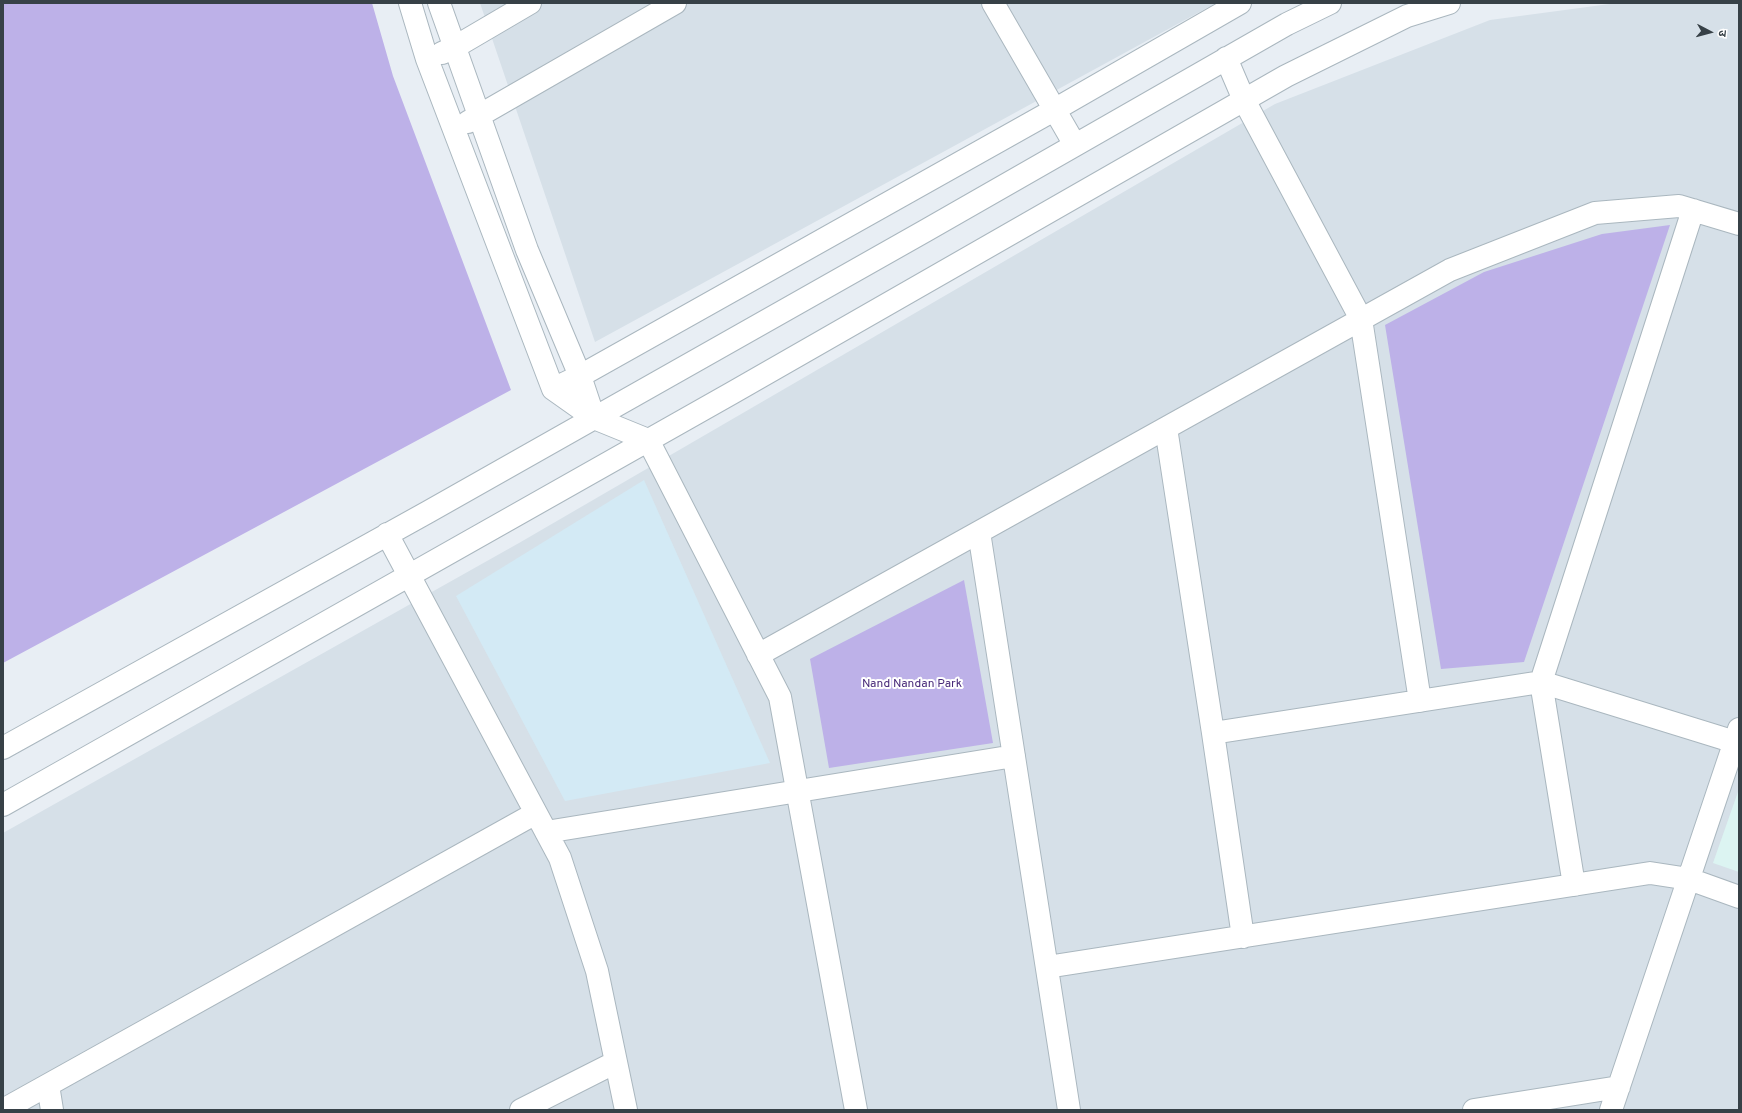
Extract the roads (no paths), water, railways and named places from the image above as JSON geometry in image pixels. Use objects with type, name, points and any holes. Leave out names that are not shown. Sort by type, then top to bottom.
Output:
[{"type":"street","points":[[410,3],[427,59],[554,389],[594,418],[648,440],[780,697],[856,1110]]},
{"type":"street","points":[[439,3],[527,250],[580,376],[594,418]]},
{"type":"street","points":[[427,59],[455,47],[530,3]]},
{"type":"street","points":[[454,129],[675,3]]},
{"type":"street","points":[[993,3],[1074,145]]},
{"type":"street","points":[[554,389],[580,376],[1054,110],[1240,3]]},
{"type":"street","points":[[3,748],[594,418],[1226,58],[1287,24],[1330,3]]},
{"type":"street","points":[[3,804],[648,440],[1286,76],[1407,16],[1449,3]]},
{"type":"street","points":[[1226,58],[1244,100],[1361,319],[1420,701]]},
{"type":"street","points":[[758,655],[1450,270],[1595,213],[1679,206],[1739,224]]},
{"type":"street","points":[[1574,885],[1541,682],[1693,210]]},
{"type":"street","points":[[1166,428],[1214,733],[1243,937]]},
{"type":"street","points":[[979,532],[1069,1110]]},
{"type":"street","points":[[387,534],[560,858],[597,971],[626,1110]]},
{"type":"street","points":[[1214,733],[1541,682],[1737,735],[1611,1110]]},
{"type":"street","points":[[546,832],[797,790],[1014,756]]},
{"type":"street","points":[[3,1110],[536,813]]},
{"type":"street","points":[[1047,967],[1650,873],[1689,879],[1739,896]]},
{"type":"street","points":[[521,1110],[616,1062]]},
{"type":"street","points":[[48,1084],[52,1110]]},
{"type":"street","points":[[1474,1110],[1619,1087]]},
{"type":"park label","name":"Nand Nandan Park","points":[[912,685]]}]
